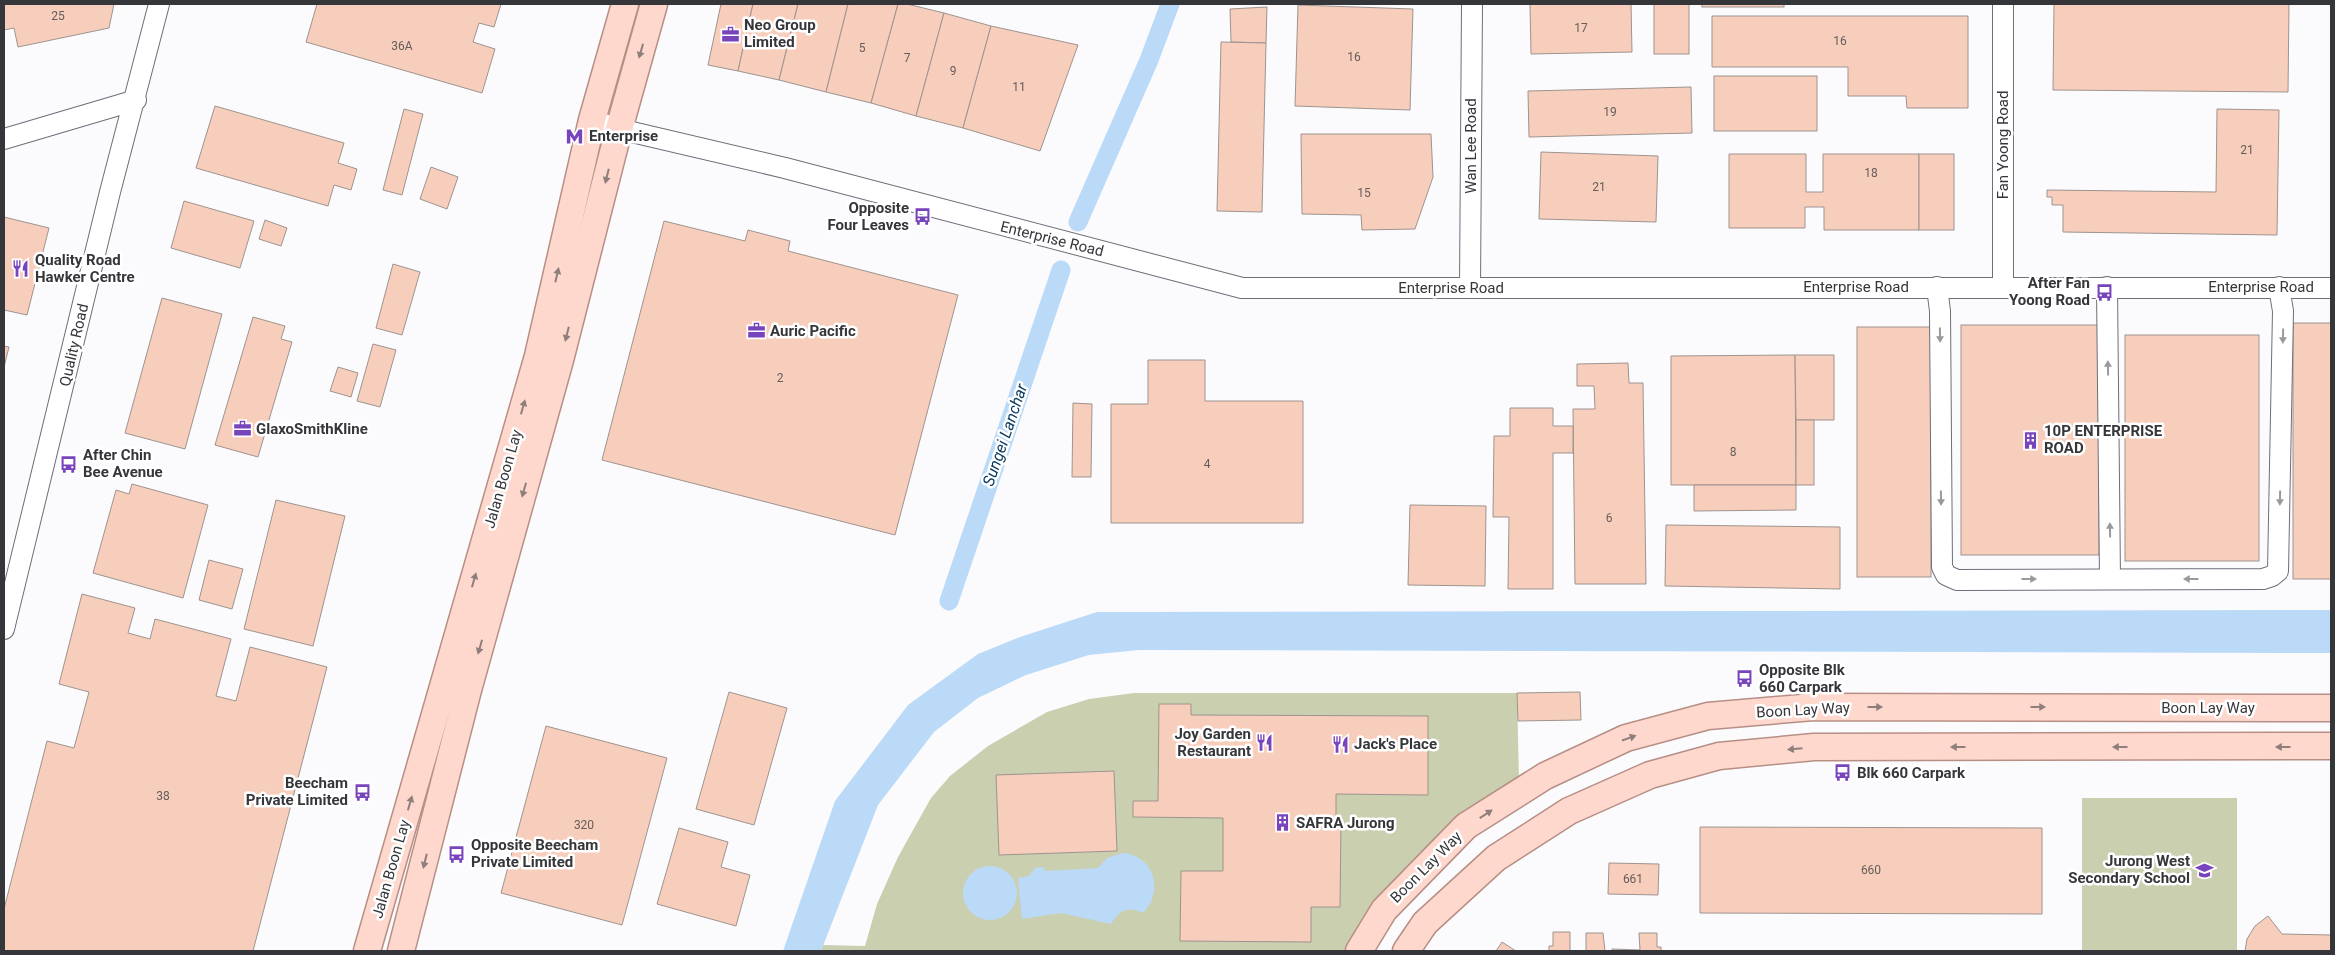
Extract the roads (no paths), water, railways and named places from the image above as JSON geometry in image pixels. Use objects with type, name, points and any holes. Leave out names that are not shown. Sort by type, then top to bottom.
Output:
[{"type":"main road","name":"Jalan Boon Lay","points":[[367,951],[538,356],[592,120],[625,4]]},
{"type":"main road","name":"Jalan Boon Lay","points":[[401,951],[468,690],[560,360],[619,129],[654,4]]},
{"type":"main road","name":"Boon Lay Way","points":[[1359,951],[1384,910],[1466,826],[1545,776],[1626,738],[1708,716],[1813,707],[2331,708]]},
{"type":"main road","points":[[1406,951],[1425,923],[1496,858],[1569,811],[1650,775],[1719,756],[1814,747],[2331,746]]},
{"type":"street","name":"Quality Road","points":[[4,629],[72,358],[110,192],[160,4]]},
{"type":"street","name":"Wan Lee Road","points":[[1470,287],[1472,4]]},
{"type":"street","name":"Fan Yoong Road","points":[[2003,4],[2003,286]]},
{"type":"street","points":[[4,139],[136,100]]},
{"type":"street","name":"Enterprise Road","points":[[592,120],[619,129],[785,168],[1242,288],[2003,286],[2331,288]]},
{"type":"street","points":[[1937,287],[1940,311],[1942,567],[1946,575],[1957,580],[2264,578],[2278,572],[2283,311],[2279,287]]},
{"type":"street","points":[[2107,287],[2110,579]]},
{"type":"water","points":[[2331,610],[2331,653],[1139,650],[1089,655],[1026,675],[978,698],[934,732],[878,805],[821,951],[783,951],[835,801],[908,705],[978,654],[1020,637],[1097,612]]},
{"type":"water","points":[[1123,853],[1144,862],[1152,875],[1154,891],[1150,905],[1143,913],[1128,909],[1124,910],[1111,924],[1061,913],[1022,919],[1018,878],[1029,876],[1035,868],[1043,867],[1045,871],[1098,868],[1107,858]]},
{"type":"water","points":[[985,866],[995,866],[1005,870],[1013,878],[1017,893],[1013,908],[1005,916],[995,920],[985,920],[975,916],[967,908],[963,898],[963,888],[967,878],[975,870]]},
{"type":"waterway","name":"Sungei Lanchar","points":[[1078,222],[1149,60],[1170,4]]},
{"type":"waterway","name":"Sungei Lanchar","points":[[949,601],[1061,270]]},
{"type":"place","name":"Neo Group Limited","points":[[730,34]]},
{"type":"place","name":"Enterprise","points":[[575,136]]},
{"type":"place","name":"Opposite Four Leaves","points":[[923,217]]},
{"type":"place","name":"Quality Road Hawker Centre","points":[[21,269]]},
{"type":"place","name":"After Fan Yoong Road","points":[[2104,292]]},
{"type":"place","name":"Auric Pacific","points":[[756,331]]},
{"type":"place","name":"GlaxoSmithKline","points":[[242,429]]},
{"type":"place","name":"10P ENTERPRISE ROAD","points":[[2030,440]]},
{"type":"place","name":"After Chin Bee Avenue","points":[[69,464]]},
{"type":"place","name":"Opposite Blk 660 Carpark","points":[[1745,679]]},
{"type":"place","name":"Joy Garden Restaurant","points":[[1265,743]]},
{"type":"place","name":"Jack's Place","points":[[1340,744]]},
{"type":"place","name":"Blk 660 Carpark","points":[[1843,773]]},
{"type":"place","name":"Beecham Private Limited","points":[[362,792]]},
{"type":"place","name":"SAFRA Jurong","points":[[1282,823]]},
{"type":"place","name":"Opposite Beecham Private Limited","points":[[457,854]]},
{"type":"place","name":"Jurong West Secondary School","points":[[2204,870]]}]
